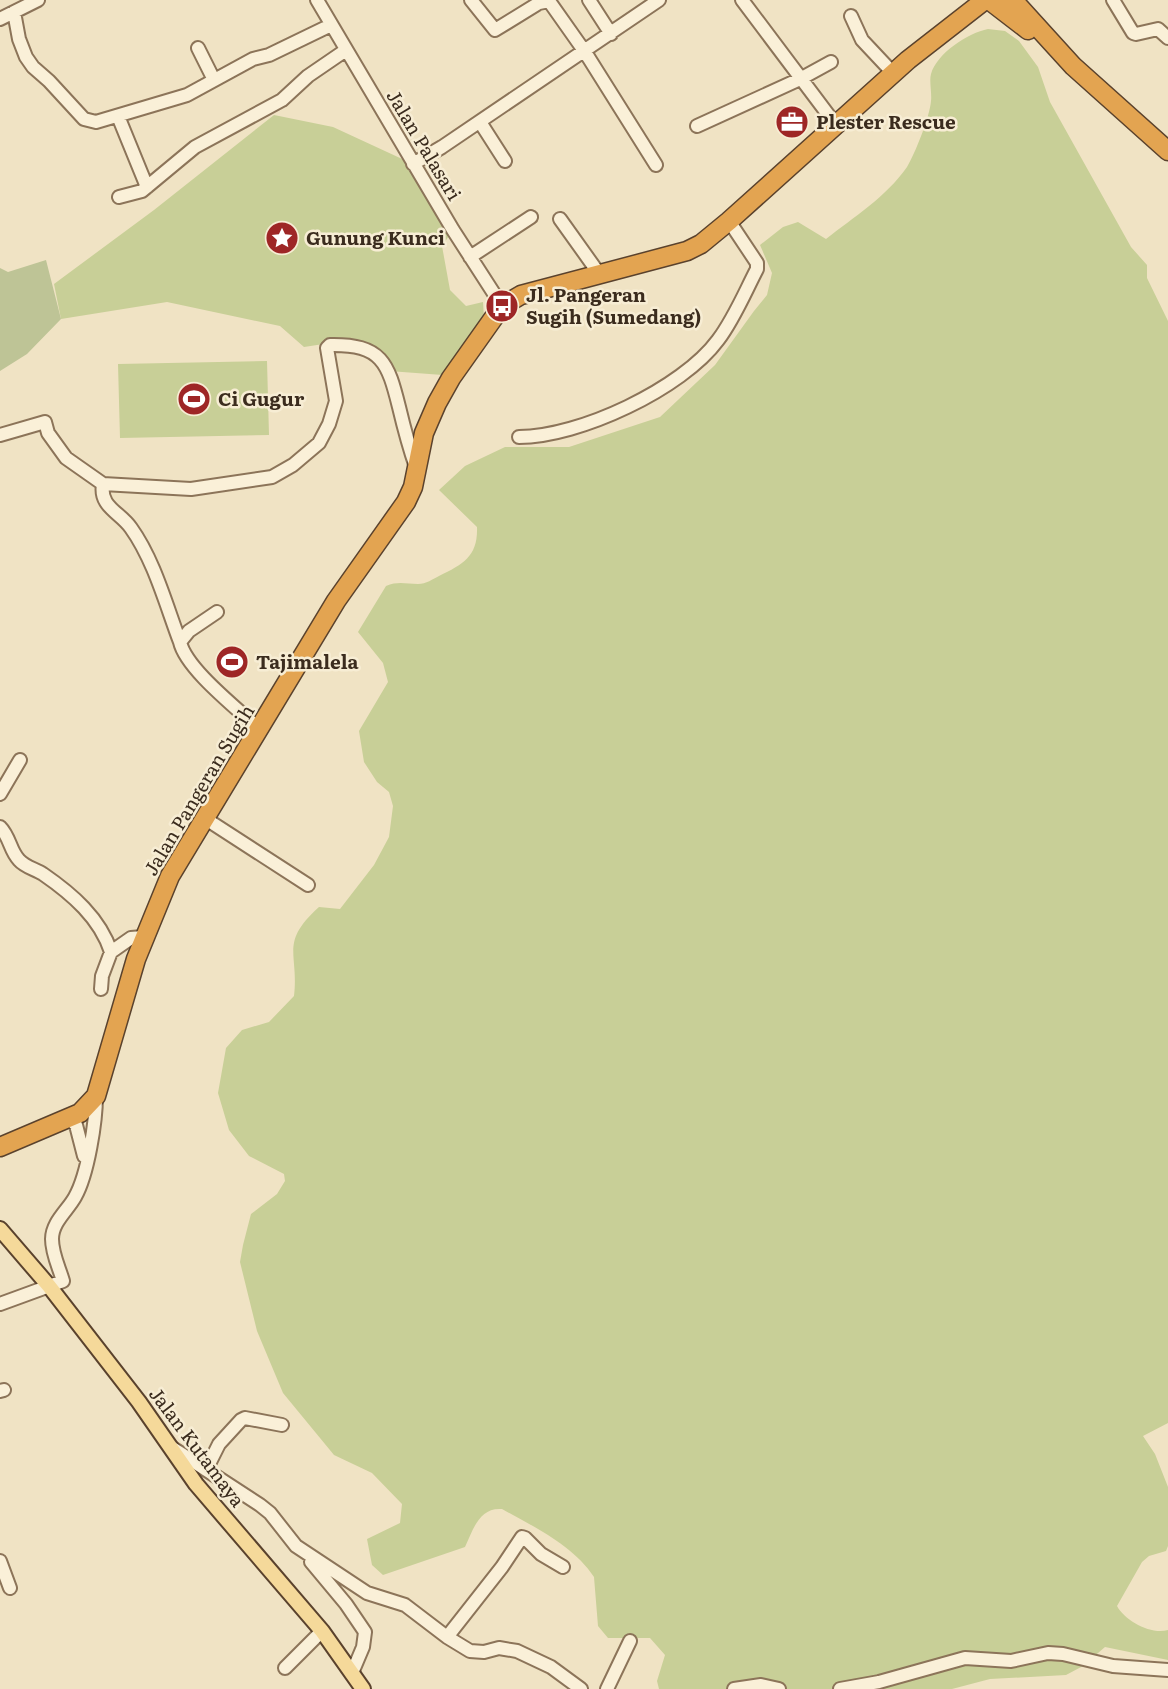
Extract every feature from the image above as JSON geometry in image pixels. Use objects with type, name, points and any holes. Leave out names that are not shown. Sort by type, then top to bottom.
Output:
[{"type":"highway","points":[[908,60],[918,46],[965,0]]},
{"type":"highway","points":[[502,306],[521,295],[687,251],[701,244],[908,60],[987,0],[1061,54],[1168,151]]},
{"type":"highway","points":[[1013,0],[1061,54]]},
{"type":"highway","name":"Jalan Pangeran Sugih","points":[[96,1096],[144,937],[170,876],[336,601],[399,514],[413,487],[424,433],[437,403],[451,378],[502,306]]},
{"type":"highway","points":[[0,1147],[85,1109],[96,1096]]},
{"type":"main road","name":"Jalan Kutamaya","points":[[0,1229],[49,1286],[139,1402],[196,1484],[322,1631],[363,1689]]},
{"type":"street","points":[[0,19],[38,0]]},
{"type":"street","name":"Jalan Palasari","points":[[317,0],[413,164],[502,306]]},
{"type":"street","points":[[471,0],[495,30],[538,2],[549,1],[585,52],[656,165]]},
{"type":"street","points":[[589,0],[611,34]]},
{"type":"street","points":[[413,164],[585,52],[659,0]]},
{"type":"street","points":[[742,0],[836,125]]},
{"type":"street","points":[[1113,0],[1133,33],[1158,29],[1168,38]]},
{"type":"street","points":[[14,12],[19,39],[26,57],[84,119],[96,122],[187,95],[253,59],[269,55],[331,25]]},
{"type":"street","points":[[851,16],[862,40],[893,73]]},
{"type":"street","points":[[198,48],[214,80]]},
{"type":"street","points":[[119,197],[131,195],[147,187],[195,147],[282,100],[308,76],[346,50]]},
{"type":"street","points":[[697,127],[831,62]]},
{"type":"street","points":[[118,116],[147,187]]},
{"type":"street","points":[[480,122],[505,161]]},
{"type":"street","points":[[470,257],[531,217]]},
{"type":"street","points":[[560,219],[600,275]]},
{"type":"street","points":[[519,437],[565,432],[608,414],[674,382],[701,360],[719,339],[757,269],[757,263],[729,221]]},
{"type":"street","points":[[0,435],[45,422],[48,433],[66,458],[103,484],[191,489],[272,477],[293,465],[319,443],[335,401],[327,350],[330,345],[348,345],[360,347],[382,361],[389,370],[417,470]]},
{"type":"street","points":[[103,484],[106,503],[130,527],[146,556],[183,651],[194,667],[259,729]]},
{"type":"street","points":[[180,642],[189,631],[217,612]]},
{"type":"street","points":[[0,794],[20,760]]},
{"type":"street","points":[[206,819],[308,885]]},
{"type":"street","points":[[0,827],[9,839],[18,860],[44,875],[80,904],[106,938],[111,952]]},
{"type":"street","points":[[102,989],[102,976],[111,952],[131,938],[144,937]]},
{"type":"street","points":[[0,1304],[63,1281],[55,1261],[52,1238],[55,1227],[83,1180],[96,1116],[96,1096]]},
{"type":"street","points":[[68,1118],[77,1128],[85,1164]]},
{"type":"street","points":[[206,1469],[219,1444],[241,1420],[245,1418],[282,1425]]},
{"type":"street","points":[[167,1445],[270,1513],[346,1604],[365,1632],[363,1647],[352,1673]]},
{"type":"street","points":[[447,1637],[522,1537],[549,1560],[563,1567]]},
{"type":"street","points":[[296,1546],[367,1593],[405,1605],[470,1651],[484,1652],[499,1648],[517,1651],[551,1667],[581,1689]]},
{"type":"street","points":[[0,1561],[10,1588]]},
{"type":"street","points":[[285,1668],[322,1631]]},
{"type":"street","points":[[607,1689],[630,1641]]},
{"type":"street","points":[[840,1689],[879,1682],[965,1658],[1011,1661],[1048,1653],[1113,1666],[1168,1670]]},
{"type":"street","points":[[734,1689],[761,1685],[779,1689]]},
{"type":"green space","points":[[988,29],[1005,31],[1019,41],[1038,67],[1050,102],[1131,247],[1147,265],[1147,278],[1168,321],[1168,1423],[1143,1436],[1155,1454],[1168,1487],[1168,1546],[1166,1551],[1149,1556],[1142,1562],[1117,1606],[1139,1626],[1168,1630],[1168,1660],[1105,1647],[1083,1666],[1066,1675],[990,1679],[952,1689],[659,1689],[657,1681],[665,1655],[650,1638],[608,1638],[598,1626],[594,1577],[585,1566],[564,1546],[502,1509],[494,1509],[482,1516],[465,1547],[383,1575],[372,1565],[367,1539],[400,1523],[402,1504],[372,1473],[334,1455],[283,1393],[257,1331],[240,1262],[243,1245],[251,1214],[277,1194],[285,1181],[284,1174],[249,1156],[229,1130],[218,1093],[226,1048],[242,1030],[269,1022],[294,996],[293,949],[299,930],[319,907],[340,909],[374,865],[389,837],[393,806],[389,792],[377,782],[364,762],[359,731],[388,682],[383,663],[358,632],[386,586],[427,582],[462,563],[472,552],[477,527],[439,490],[465,466],[505,447],[569,447],[660,417],[715,365],[767,295],[772,273],[760,245],[783,227],[798,222],[826,239],[889,188],[907,167],[922,135],[930,108],[930,77],[934,66],[954,45]]},
{"type":"green space","name":"Gunung Kunci","points":[[274,115],[333,127],[413,164],[453,230],[442,246],[450,290],[466,306],[483,302],[485,335],[456,376],[389,371],[355,348],[330,343],[304,347],[280,326],[167,302],[61,319],[54,284],[154,210]]},
{"type":"green space","points":[[46,260],[61,319],[27,354],[0,371],[0,268],[8,272]]},
{"type":"green space","name":"Ci Gugur","points":[[267,361],[269,435],[120,438],[118,364]]},
{"type":"place","name":"Plester Rescue","points":[[792,122]]},
{"type":"place","name":"Gunung Kunci","points":[[282,238]]},
{"type":"place","name":"Jl. Pangeran Sugih (Sumedang)","points":[[502,306]]},
{"type":"place","name":"Ci Gugur","points":[[194,399]]},
{"type":"place","name":"Tajimalela","points":[[232,662]]}]
